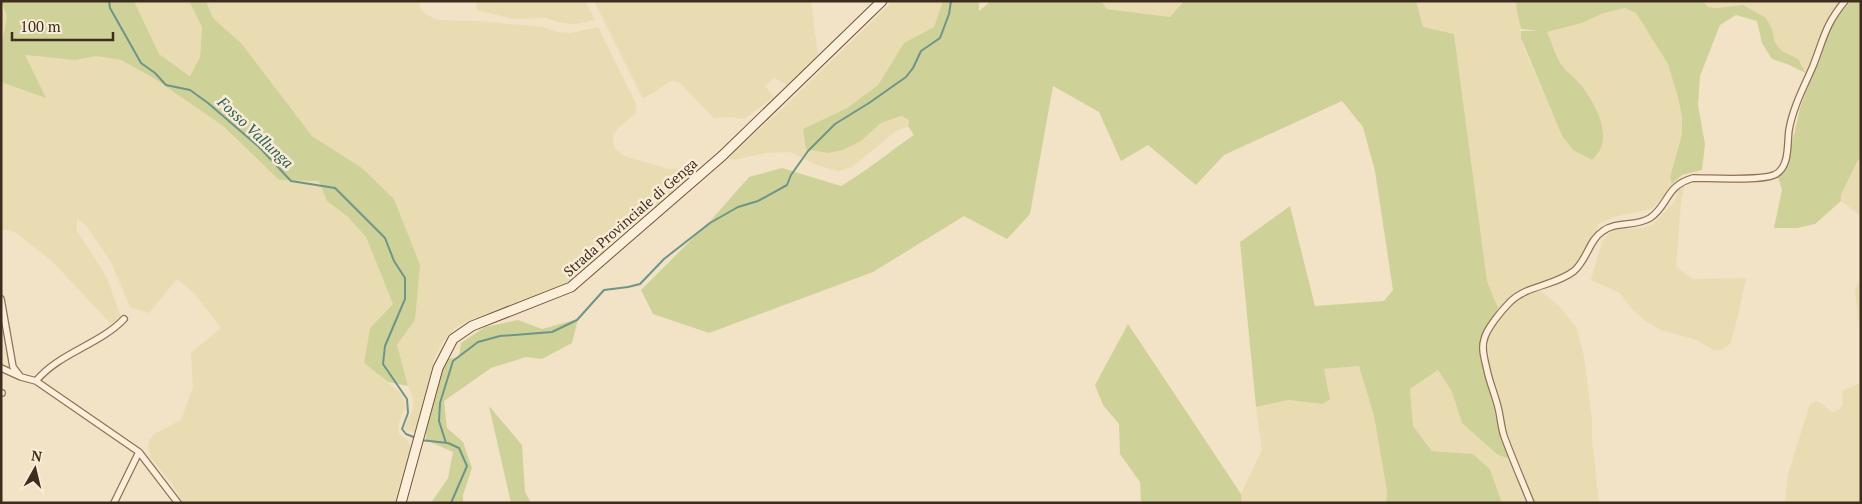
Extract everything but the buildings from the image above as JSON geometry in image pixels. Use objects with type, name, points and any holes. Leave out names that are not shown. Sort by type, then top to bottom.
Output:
[{"type":"main road","name":"Strada Provinciale di Genga","points":[[402,503],[438,368],[453,339],[472,326],[571,287],[722,156],[882,1]]},
{"type":"street","points":[[1531,503],[1503,434],[1501,418],[1490,384],[1483,350],[1483,340],[1487,332],[1510,302],[1525,292],[1560,279],[1574,271],[1584,260],[1596,237],[1603,230],[1648,219],[1656,213],[1672,189],[1682,181],[1693,178],[1762,178],[1774,175],[1782,169],[1786,161],[1790,128],[1802,88],[1829,22],[1845,1]]},
{"type":"street","points":[[1,298],[13,367],[21,377]]},
{"type":"street","points":[[36,381],[45,370],[95,340],[124,319]]},
{"type":"street","points":[[1,368],[36,381],[139,452],[178,503]]},
{"type":"street","points":[[114,503],[139,452]]},
{"type":"shaded area","points":[[134,1],[189,1],[202,27],[200,57],[191,76],[159,54]]},
{"type":"shaded area","points":[[206,1],[421,1],[419,6],[425,14],[438,20],[478,21],[543,27],[557,32],[571,33],[598,27],[636,104],[636,113],[618,128],[613,136],[614,148],[624,156],[669,169],[685,168],[688,178],[657,207],[639,209],[615,230],[614,242],[585,269],[565,284],[469,320],[455,328],[443,341],[435,357],[415,432],[407,431],[404,428],[413,409],[413,398],[402,369],[397,345],[415,320],[362,168],[312,136],[242,44],[213,18]]},
{"type":"shaded area","points":[[476,1],[585,1],[595,20],[575,24],[545,18],[513,19],[477,10]]},
{"type":"shaded area","points":[[594,1],[811,1],[818,55],[787,85],[774,78],[765,86],[774,97],[744,119],[714,118],[679,82],[671,81],[643,99]]},
{"type":"shaded area","points":[[893,1],[943,1],[934,27],[904,44],[878,85],[847,108],[803,129],[861,141],[881,123],[901,116],[909,120],[908,126],[895,132],[852,167],[838,171],[817,165],[790,152],[765,153],[734,160],[728,158],[783,108]]},
{"type":"shaded area","points":[[1101,1],[1184,1],[1170,17],[1107,9]]},
{"type":"shaded area","points":[[1416,1],[1516,1],[1523,46],[1562,136],[1573,150],[1592,160],[1599,154],[1580,83],[1561,65],[1547,32],[1582,23],[1604,13],[1626,8],[1636,13],[1669,64],[1682,116],[1682,134],[1670,177],[1672,184],[1651,209],[1614,217],[1598,224],[1596,235],[1579,263],[1565,273],[1521,292],[1498,308],[1487,281]]},
{"type":"shaded area","points":[[1703,1],[1840,1],[1822,29],[1806,73],[1798,60],[1782,51],[1775,43],[1772,29],[1743,5],[1716,8],[1708,7]]},
{"type":"shaded area","points":[[1,4],[7,17],[1,48]]},
{"type":"shaded area","points":[[1,48],[45,98],[24,55],[75,60],[96,56],[121,60],[155,79],[223,126],[279,180],[319,181],[327,201],[348,217],[366,237],[393,304],[370,328],[364,363],[403,395],[405,406],[398,426],[399,434],[407,440],[411,447],[396,503],[183,503],[173,485],[150,457],[148,447],[150,439],[154,434],[181,420],[193,387],[191,353],[221,328],[195,294],[177,279],[149,313],[130,307],[111,262],[86,225],[77,219],[77,231],[106,276],[121,317],[111,324],[52,261],[15,232],[1,229]]},
{"type":"shaded area","points":[[1861,159],[1861,216],[1841,201],[1841,196],[1858,160]]},
{"type":"shaded area","points":[[1685,185],[1681,202],[1676,267],[1693,279],[1746,278],[1730,344],[1722,350],[1713,350],[1697,340],[1661,330],[1644,320],[1631,308],[1620,293],[1591,280],[1602,242],[1607,235],[1615,229],[1642,228],[1652,225],[1674,202],[1679,187]]},
{"type":"shaded area","points":[[1858,283],[1861,283],[1861,339],[1855,290]]},
{"type":"shaded area","points":[[1539,290],[1558,305],[1576,327],[1584,356],[1592,419],[1592,439],[1599,503],[1534,503],[1505,426],[1492,382],[1488,336],[1511,305],[1525,295]]},
{"type":"shaded area","points":[[1359,366],[1374,416],[1387,491],[1386,503],[1242,503],[1241,494],[1262,450],[1256,407],[1288,400],[1323,404],[1330,398],[1324,369]]},
{"type":"shaded area","points":[[1438,370],[1452,392],[1462,423],[1511,459],[1528,503],[1502,503],[1490,469],[1473,454],[1432,451],[1413,426],[1410,389]]},
{"type":"shaded area","points":[[1861,383],[1861,503],[1785,502],[1788,474],[1810,404],[1817,401],[1832,412],[1839,410],[1843,404],[1842,391]]},
{"type":"green space","points":[[1,1],[134,1],[159,54],[190,76],[200,57],[202,27],[189,1],[206,1],[213,18],[242,44],[312,136],[362,168],[394,199],[420,265],[415,320],[397,345],[408,386],[388,382],[364,363],[370,328],[393,304],[366,237],[348,217],[327,201],[319,181],[279,180],[223,126],[155,79],[121,60],[96,56],[75,60],[25,55],[46,98],[1,82],[1,48],[7,17]]},
{"type":"green space","points":[[943,1],[979,1],[979,11],[991,1],[1101,1],[1107,9],[1170,17],[1184,1],[1416,1],[1423,27],[1454,34],[1487,281],[1498,308],[1484,333],[1485,372],[1500,434],[1511,459],[1498,455],[1462,423],[1452,392],[1438,370],[1410,389],[1413,426],[1432,451],[1473,454],[1490,469],[1502,503],[1386,503],[1387,491],[1374,416],[1359,366],[1324,369],[1330,399],[1323,404],[1288,400],[1256,407],[1240,242],[1290,206],[1315,306],[1384,301],[1393,290],[1375,171],[1363,127],[1342,101],[1224,155],[1196,185],[1148,145],[1121,161],[1099,112],[1053,86],[1030,214],[1007,239],[964,216],[873,272],[709,333],[653,314],[641,290],[712,219],[749,177],[782,168],[841,186],[914,135],[908,126],[909,120],[901,116],[881,123],[861,141],[843,150],[828,153],[806,149],[803,129],[847,108],[878,85],[904,43],[934,27]]},
{"type":"green space","points":[[1516,1],[1703,1],[1708,7],[1716,8],[1743,5],[1766,18],[1772,29],[1775,43],[1782,51],[1798,59],[1806,73],[1772,59],[1762,43],[1757,21],[1736,15],[1720,25],[1700,76],[1698,105],[1705,144],[1702,170],[1682,175],[1672,184],[1670,177],[1682,134],[1682,116],[1668,64],[1636,13],[1625,8],[1604,13],[1582,23],[1547,32],[1561,64],[1586,92],[1601,122],[1602,142],[1599,152],[1592,160],[1573,150],[1562,136],[1521,38],[1521,31],[1538,31],[1521,29]]},
{"type":"green space","points":[[1851,1],[1861,1],[1861,159],[1858,160],[1841,195],[1841,201],[1815,224],[1797,228],[1774,228],[1782,190],[1778,177],[1786,170],[1800,108],[1821,52],[1828,27]]},
{"type":"green space","points":[[578,319],[572,343],[542,359],[526,357],[491,368],[444,401],[447,428],[463,442],[472,468],[463,495],[463,503],[431,503],[448,478],[453,452],[426,440],[427,417],[441,366],[448,359],[459,357],[461,343],[485,327],[518,320],[542,329]]},
{"type":"green space","points":[[1128,324],[1241,494],[1242,503],[1141,503],[1140,482],[1120,454],[1119,424],[1103,405],[1095,385]]},
{"type":"green space","points":[[489,406],[522,445],[525,492],[531,503],[511,503]]},
{"type":"waterway","name":"Fosso Vallunga","points":[[109,1],[110,8],[141,63],[155,73],[166,85],[190,90],[208,103],[259,147],[291,181],[335,188],[385,238],[394,261],[405,278],[405,299],[385,346],[383,364],[407,399],[408,413],[402,429],[406,434],[416,438]]},
{"type":"waterway","points":[[446,443],[439,421],[440,403],[453,361],[478,342],[500,336],[552,332],[577,320],[604,290],[640,284],[664,259],[710,223],[738,207],[758,201],[787,185],[791,175],[808,151],[835,124],[906,77],[913,68],[921,51],[940,38],[949,14],[951,1]]},
{"type":"waterway","name":"Fosso Vallunga","points":[[420,440],[448,443],[459,448],[467,466],[451,503]]}]
